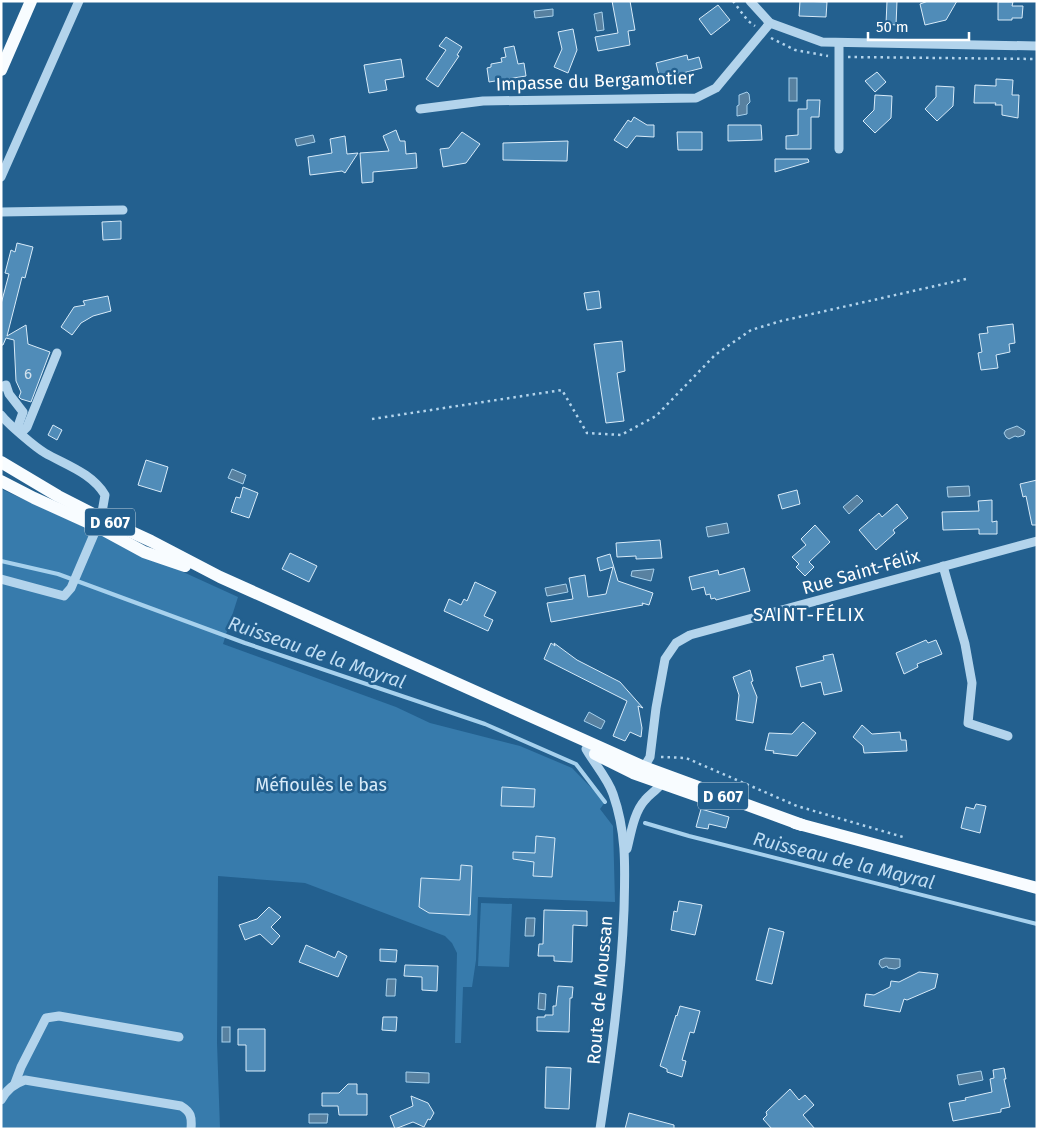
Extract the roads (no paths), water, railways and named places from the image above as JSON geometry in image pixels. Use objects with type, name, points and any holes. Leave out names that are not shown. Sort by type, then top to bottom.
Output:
[{"type":"main road","points":[[1,70],[32,1]]},
{"type":"main road","name":"D 607","points":[[1,462],[99,522]]},
{"type":"main road","name":"D 607","points":[[1,480],[34,498],[150,541],[220,577],[498,702],[802,825]]},
{"type":"main road","name":"D 607","points":[[498,702],[634,773],[715,802],[1037,888]]},
{"type":"street","points":[[1,177],[79,1]]},
{"type":"street","points":[[750,1],[770,23],[822,42],[839,44],[1037,46]]},
{"type":"street","name":"Impasse du Bergamotier","points":[[420,108],[483,101],[696,98],[716,88],[770,23]]},
{"type":"street","points":[[839,44],[839,149]]},
{"type":"street","points":[[1,212],[123,210]]},
{"type":"street","points":[[19,431],[27,427],[57,353]]},
{"type":"street","points":[[1,387],[6,385],[9,394],[23,412],[19,431]]},
{"type":"street","points":[[1,415],[43,451],[83,473],[101,488],[105,495],[99,522],[71,588],[64,596],[1,579]]},
{"type":"street","name":"Rue Saint-Félix","points":[[647,762],[665,659],[676,643],[690,635],[943,566],[1018,548],[1037,541]]},
{"type":"street","points":[[943,566],[965,644],[972,683],[968,723],[1008,736]]},
{"type":"street","points":[[586,749],[612,792],[620,818],[626,854]]},
{"type":"street","points":[[626,854],[637,812],[645,799],[656,792],[662,783]]},
{"type":"street","name":"Route de Moussan","points":[[600,1129],[612,1052],[622,960],[626,854]]},
{"type":"street","points":[[1,1100],[15,1083],[46,1018],[59,1016],[179,1037]]},
{"type":"street","points":[[15,1083],[26,1080],[181,1106],[188,1111],[192,1118],[191,1129]]},
{"type":"waterway","name":"Ruisseau de la Mayral","points":[[1,561],[58,574],[245,643],[485,724],[576,764],[605,802]]},
{"type":"waterway","name":"Ruisseau de la Mayral","points":[[645,823],[689,836],[1037,924]]},
{"type":"district","name":"SAINT-FÉLIX","points":[[809,614]]},
{"type":"park label","name":"Méfioulès le bas","points":[[321,785]]}]
